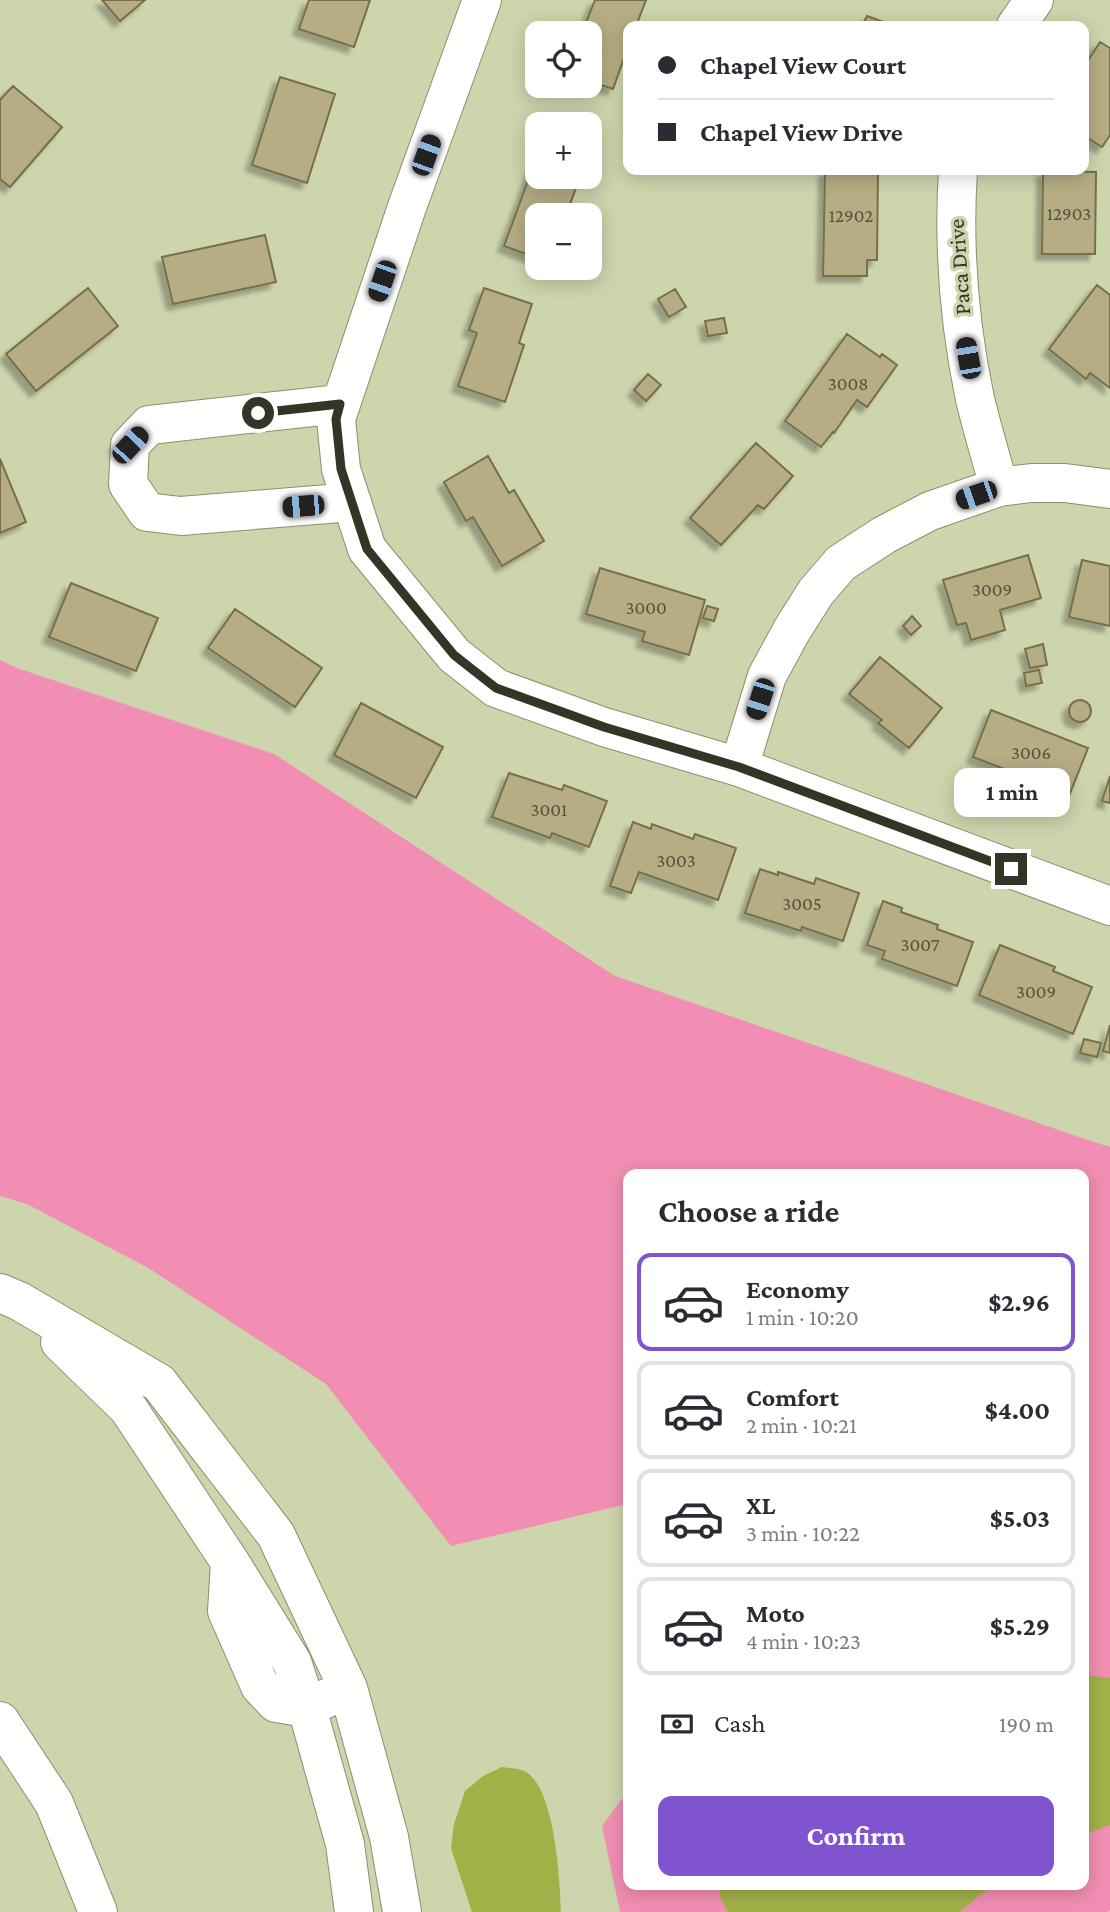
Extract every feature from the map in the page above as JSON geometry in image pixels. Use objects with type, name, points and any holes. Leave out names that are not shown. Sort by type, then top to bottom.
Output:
[{"type":"street","points":[[482,0],[407,207],[336,419],[341,469],[367,549],[454,655],[496,688],[604,727],[739,767],[1110,906]]},
{"type":"street","points":[[1019,21],[1034,0]]},
{"type":"street","name":"Paca Drive","points":[[958,175],[955,214],[958,295],[975,400],[999,487]]},
{"type":"street","points":[[340,404],[149,425],[130,445],[128,484],[147,512],[181,516],[352,502]]},
{"type":"street","points":[[739,767],[767,676],[816,592],[841,563],[884,535],[930,511],[999,487],[1065,483],[1110,489]]},
{"type":"street","points":[[9,1297],[159,1383],[276,1535],[348,1688],[389,1837],[402,1912]]},
{"type":"street","points":[[9,1297],[128,1408],[229,1562],[227,1611],[260,1686],[276,1703],[307,1708],[348,1688]]},
{"type":"street","points":[[229,1562],[276,1535]]},
{"type":"street","points":[[307,1708],[345,1844],[354,1912]]},
{"type":"street","points":[[0,1721],[54,1803],[98,1912]]},
{"type":"shaded area","points":[[0,660],[274,754],[615,976],[1110,1147],[1110,1910],[620,1912],[602,1826],[623,1798],[623,1890],[1089,1890],[1089,1169],[623,1169],[623,1505],[451,1546],[326,1384],[150,1269],[27,1204],[0,1196]]},
{"type":"shaded area","points":[[1089,1676],[1110,1678],[1110,1825],[1089,1833]]},
{"type":"shaded area","points":[[502,1767],[524,1771],[534,1780],[543,1795],[554,1835],[561,1912],[472,1912],[451,1848],[454,1824],[465,1791],[483,1776]]},
{"type":"shaded area","points":[[719,1890],[987,1890],[960,1912],[728,1912]]},
{"type":"building","points":[[102,0],[145,0],[120,21]]},
{"type":"building","points":[[309,0],[370,0],[354,47],[299,29]]},
{"type":"building","points":[[595,0],[646,0],[638,21],[623,21],[623,61],[613,89],[602,85],[602,21],[587,21]]},
{"type":"building","points":[[867,16],[880,21],[864,21]]},
{"type":"building","points":[[1100,42],[1110,48],[1110,135],[1102,147],[1089,139],[1089,59]]},
{"type":"building","points":[[280,77],[335,94],[307,183],[252,165]]},
{"type":"building","points":[[13,86],[62,127],[10,187],[0,179],[0,100]]},
{"type":"building","points":[[1089,172],[1096,172],[1095,254],[1042,254],[1043,175],[1089,175]]},
{"type":"building","points":[[825,175],[878,175],[877,260],[867,260],[867,276],[823,276]]},
{"type":"building","points":[[525,189],[576,189],[570,203],[525,203],[525,254],[504,246]]},
{"type":"building","points":[[265,235],[276,282],[173,304],[162,257]]},
{"type":"building","points":[[1097,285],[1110,295],[1110,388],[1090,373],[1086,379],[1049,349]]},
{"type":"building","points":[[88,288],[118,326],[36,391],[6,354]]},
{"type":"building","points":[[484,288],[532,304],[519,343],[524,345],[505,402],[458,386],[477,333],[469,330]]},
{"type":"building","points":[[675,289],[686,307],[669,317],[658,299]]},
{"type":"building","points":[[724,318],[727,333],[708,336],[705,321]]},
{"type":"building","points":[[847,334],[880,357],[882,354],[897,365],[867,407],[857,400],[821,447],[785,421]]},
{"type":"building","points":[[648,374],[661,385],[646,401],[634,390]]},
{"type":"building","points":[[756,443],[793,476],[764,509],[758,505],[721,545],[690,518]]},
{"type":"building","points":[[488,456],[509,493],[514,490],[544,541],[502,566],[473,517],[466,521],[444,482]]},
{"type":"building","points":[[0,459],[26,522],[0,533]]},
{"type":"building","points":[[1028,555],[1041,598],[1000,610],[1005,630],[971,640],[966,623],[957,625],[943,580]]},
{"type":"building","points":[[1082,560],[1110,566],[1110,626],[1069,617]]},
{"type":"building","points":[[600,568],[705,600],[689,655],[642,641],[645,632],[586,614]]},
{"type":"building","points":[[71,583],[158,618],[136,671],[49,637]]},
{"type":"building","points":[[707,606],[718,609],[714,621],[703,618]]},
{"type":"building","points":[[235,609],[322,668],[295,707],[208,648]]},
{"type":"building","points":[[912,616],[921,626],[911,635],[903,626]]},
{"type":"building","points":[[1043,644],[1047,665],[1030,668],[1025,649]]},
{"type":"building","points":[[880,657],[942,708],[909,748],[878,723],[882,720],[849,694]]},
{"type":"building","points":[[1039,670],[1042,683],[1026,686],[1024,673]]},
{"type":"building","points":[[1080,700],[1088,703],[1091,711],[1088,719],[1080,722],[1072,719],[1069,711],[1072,703]]},
{"type":"building","points":[[361,703],[443,747],[416,798],[334,755]]},
{"type":"building","points":[[991,710],[1088,748],[1067,801],[1027,785],[1030,779],[973,757]]},
{"type":"building","points":[[509,773],[562,790],[564,785],[607,801],[589,847],[552,833],[550,838],[492,817]]},
{"type":"building","points":[[1110,776],[1110,803],[1102,801]]},
{"type":"building","points":[[633,822],[651,829],[652,824],[693,839],[695,834],[736,848],[718,900],[639,872],[631,893],[610,886]]},
{"type":"building","points":[[760,869],[814,884],[816,878],[859,893],[843,941],[802,927],[801,931],[745,913]]},
{"type":"building","points":[[883,901],[902,908],[901,912],[938,925],[937,929],[973,942],[957,986],[882,959],[885,951],[867,945]]},
{"type":"building","points":[[1000,945],[1055,967],[1053,971],[1092,987],[1073,1034],[979,995]]},
{"type":"building","points":[[1110,1025],[1110,1053],[1103,1051]]},
{"type":"building","points":[[1084,1039],[1101,1043],[1097,1057],[1080,1053]]},
{"type":"route","points":[[258,413],[340,404],[336,419],[341,469],[367,549],[454,655],[496,688],[604,727],[739,767],[1011,869]]}]
